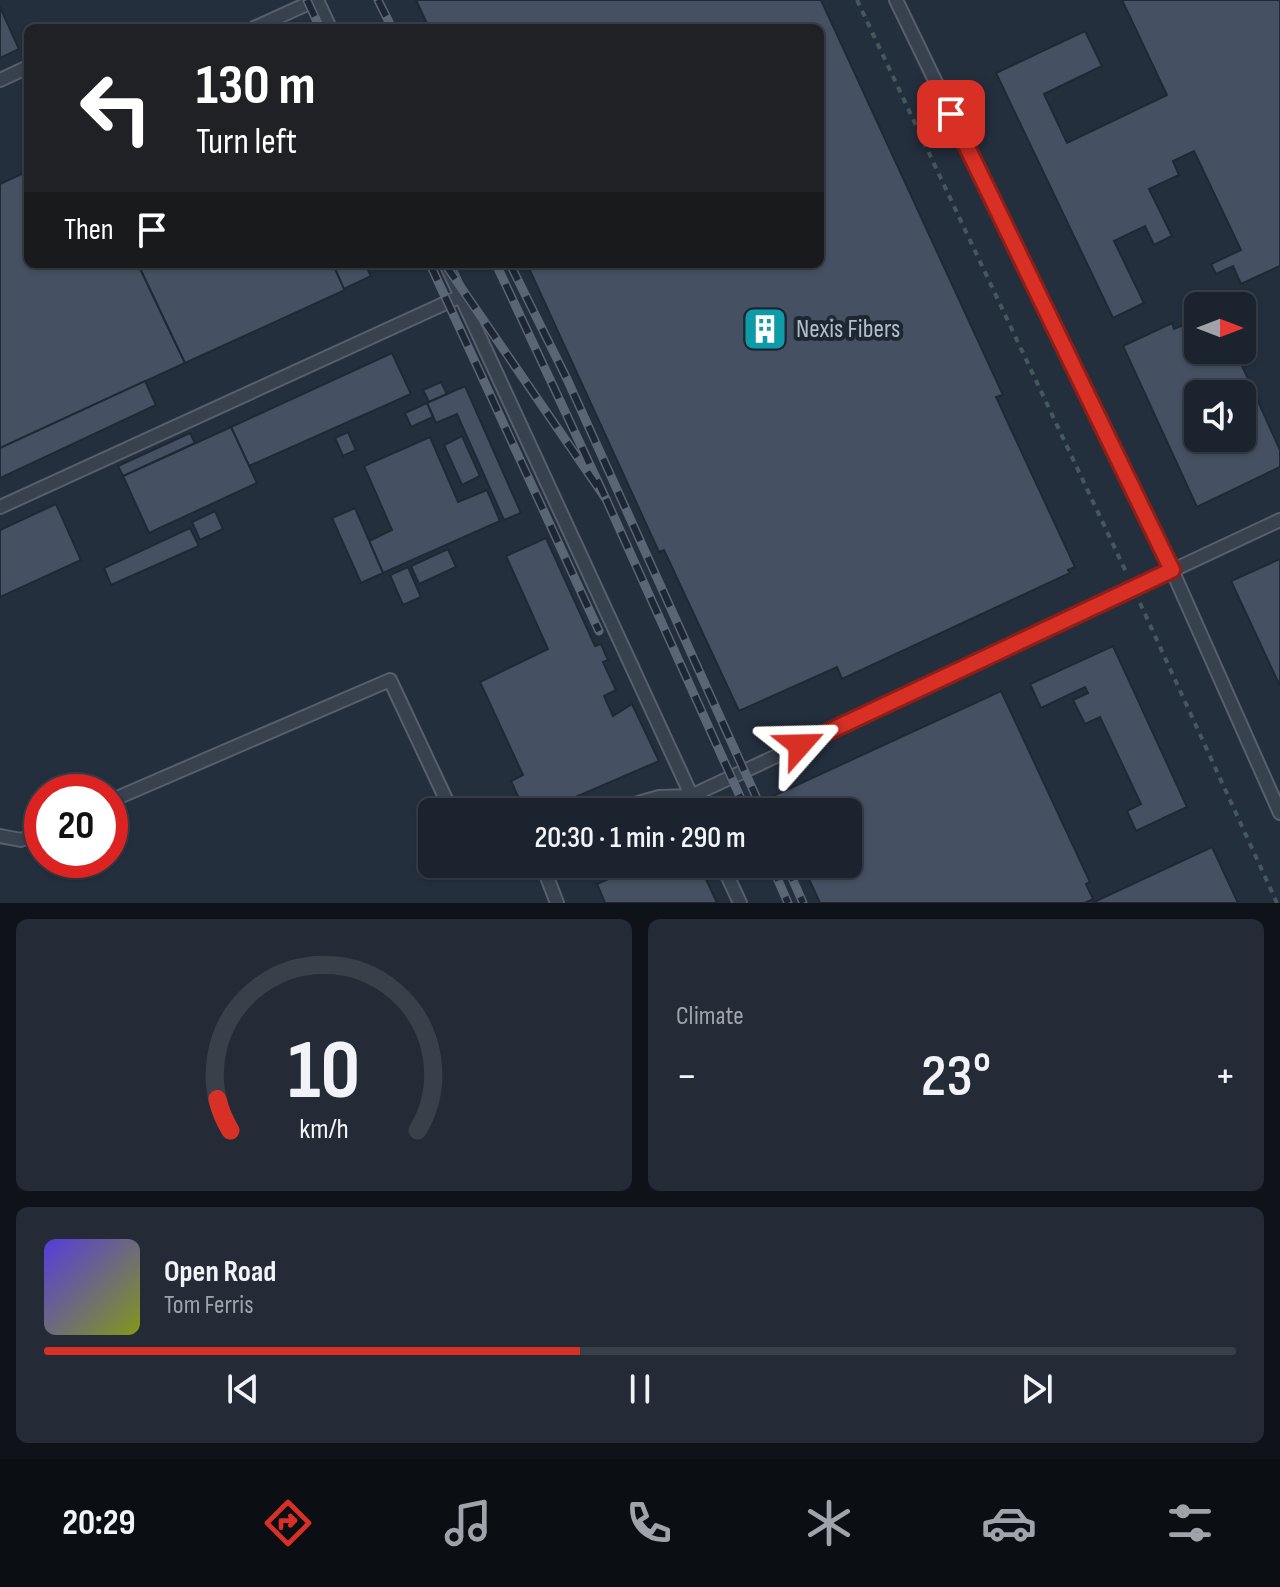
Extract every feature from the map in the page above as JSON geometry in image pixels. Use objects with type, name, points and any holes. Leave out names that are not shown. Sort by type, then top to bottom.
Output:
[{"type":"lane","points":[[263,24],[316,0],[328,24]]},
{"type":"lane","points":[[896,0],[1172,570],[1280,813]]},
{"type":"lane","points":[[0,80],[24,69]]},
{"type":"lane","points":[[448,268],[691,796]]},
{"type":"lane","points":[[0,507],[461,296]]},
{"type":"lane","points":[[656,798],[691,796],[1280,520]]},
{"type":"lane","points":[[128,793],[390,680],[445,798]]},
{"type":"lane","points":[[0,836],[24,839]]},
{"type":"lane","points":[[547,878],[557,903]]},
{"type":"lane","points":[[728,878],[740,903]]},
{"type":"path","points":[[857,0],[1134,589],[1277,903]]},
{"type":"building","name":"Nexis Fibers","points":[[416,0],[821,0],[1003,395],[996,397],[1075,567],[1068,570],[1070,573],[842,679],[837,667],[739,711],[664,550],[659,552],[529,268],[824,268],[824,24],[427,24]]},
{"type":"building","points":[[1122,0],[1280,0],[1280,266],[1241,284],[1233,266],[1216,274],[1211,264],[1241,250],[1194,151],[1173,161],[1179,175],[1149,189],[1172,236],[1154,245],[1145,226],[1114,241],[1144,303],[1113,318],[996,73],[1085,31],[1102,66],[1044,94],[1067,143],[1167,95]]},
{"type":"building","points":[[0,7],[19,49],[0,58]]},
{"type":"building","points":[[24,173],[24,268],[140,268],[185,363],[0,448],[0,184]]},
{"type":"building","points":[[140,268],[335,268],[345,290],[185,363]]},
{"type":"building","points":[[335,268],[367,268],[371,276],[344,289]]},
{"type":"building","points":[[1172,323],[1174,329],[1184,325],[1184,364],[1241,364],[1248,380],[1184,380],[1184,452],[1256,452],[1256,397],[1280,450],[1280,467],[1197,507],[1123,346]]},
{"type":"building","points":[[392,353],[411,394],[249,466],[231,427]]},
{"type":"building","points":[[145,381],[156,405],[0,478],[0,448]]},
{"type":"building","points":[[441,382],[447,394],[429,402],[423,390]]},
{"type":"building","points":[[465,386],[521,513],[504,520],[457,414],[436,423],[427,403]]},
{"type":"building","points":[[427,403],[433,417],[411,427],[405,413]]},
{"type":"building","points":[[231,427],[257,483],[149,533],[123,476]]},
{"type":"building","points":[[348,432],[356,450],[343,456],[335,438]]},
{"type":"building","points":[[190,433],[195,443],[123,476],[118,466]]},
{"type":"building","points":[[462,436],[480,476],[462,485],[444,445]]},
{"type":"building","points":[[430,437],[458,502],[487,490],[500,521],[383,573],[369,541],[392,530],[364,466]]},
{"type":"building","points":[[56,504],[81,560],[0,597],[0,530]]},
{"type":"building","points":[[355,508],[383,573],[361,583],[332,518]]},
{"type":"building","points":[[215,511],[223,529],[200,540],[192,522]]},
{"type":"building","points":[[190,528],[199,546],[111,585],[104,568]]},
{"type":"building","points":[[546,538],[595,646],[601,644],[608,660],[603,662],[616,690],[604,696],[613,716],[632,704],[659,761],[573,798],[519,798],[511,781],[523,775],[480,682],[548,649],[506,556]]},
{"type":"building","points":[[448,549],[456,567],[419,584],[411,566]]},
{"type":"building","points":[[1280,559],[1280,686],[1231,581]]},
{"type":"building","points":[[408,567],[421,597],[403,605],[390,575]]},
{"type":"building","points":[[1113,646],[1187,807],[1136,831],[1127,811],[1141,804],[1100,717],[1085,724],[1073,700],[1088,693],[1085,687],[1041,708],[1030,684]]},
{"type":"building","points":[[1001,691],[1090,882],[1086,884],[1093,899],[1085,903],[820,903],[808,878],[862,878],[862,798],[771,797]]},
{"type":"building","points":[[1212,847],[1238,903],[1092,903]]},
{"type":"building","points":[[610,878],[705,878],[717,903],[605,903],[597,884]]},
{"type":"railway","points":[[307,0],[318,24]]},
{"type":"railway","points":[[378,0],[390,24]]},
{"type":"railway","points":[[432,268],[599,631]]},
{"type":"railway","points":[[448,268],[606,499],[498,268]]},
{"type":"railway","points":[[512,268],[567,379],[757,798]]},
{"type":"railway","points":[[606,499],[741,798]]},
{"type":"railway","points":[[777,878],[788,903]]},
{"type":"railway","points":[[792,878],[803,903]]},
{"type":"place","name":"Nexis Fibers","points":[[765,329]]},
{"type":"route","points":[[800,745],[1172,570],[951,114]]}]
